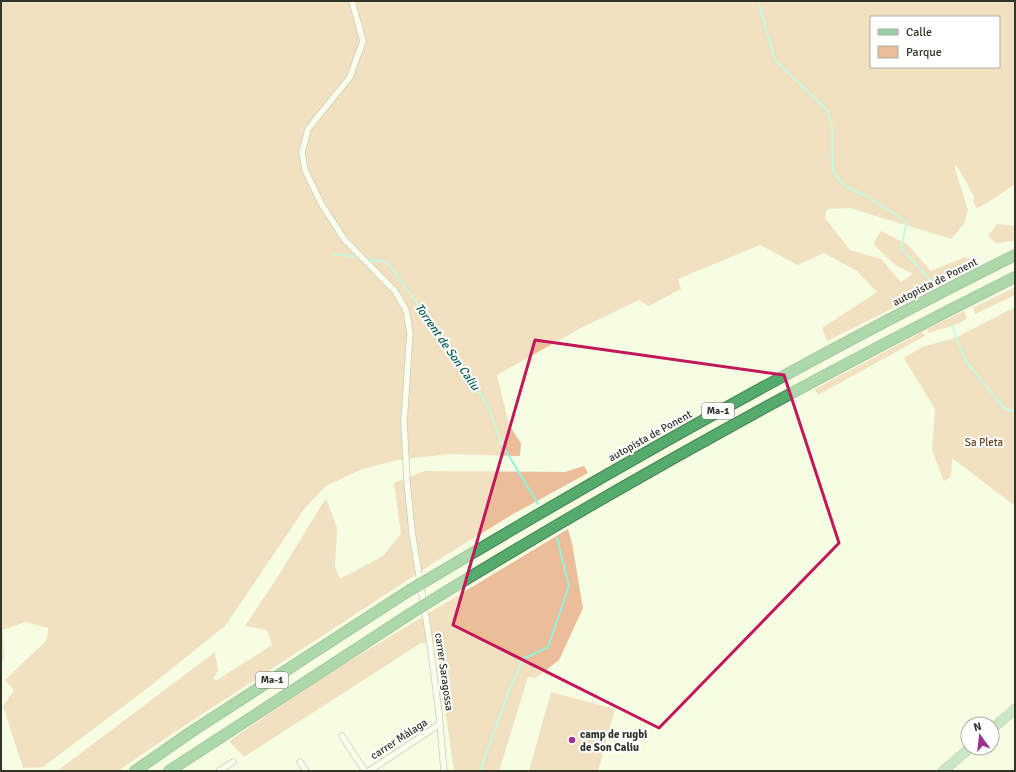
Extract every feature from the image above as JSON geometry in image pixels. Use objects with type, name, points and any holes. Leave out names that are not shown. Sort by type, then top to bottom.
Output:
[{"type":"highway","name":"autopista de Ponent","points":[[424,578],[733,403],[872,328],[1015,255]]},
{"type":"highway","name":"Ma-1","points":[[169,771],[410,614],[597,502],[729,427],[877,348],[1015,277]]},
{"type":"highway","name":"Ma-1","points":[[135,771],[191,732],[410,590],[424,578]]},
{"type":"highway","points":[[178,771],[209,750],[240,724]]},
{"type":"main road","points":[[1000,722],[1015,709]]},
{"type":"main road","points":[[943,771],[961,756]]},
{"type":"street","name":"carrer Saragossa","points":[[352,1],[362,41],[350,77],[308,129],[302,152],[305,170],[322,205],[344,239],[395,291],[406,310],[410,333],[404,422],[407,481],[424,578],[444,771]]},
{"type":"street","name":"carrer Màlaga","points":[[369,771],[440,724]]},
{"type":"street","points":[[342,736],[365,771]]},
{"type":"street","points":[[219,771],[232,762]]},
{"type":"street","points":[[300,762],[306,771]]},
{"type":"highlighted area","points":[[535,340],[784,375],[839,543],[659,728],[453,625]]},
{"type":"green space","points":[[1,1],[1015,1],[1015,184],[977,208],[973,202],[974,196],[955,163],[955,169],[968,210],[964,224],[951,239],[850,208],[827,209],[825,218],[850,250],[881,259],[901,282],[913,274],[895,265],[873,244],[881,231],[907,244],[931,271],[965,257],[980,265],[827,341],[822,328],[877,292],[857,271],[824,253],[798,265],[760,245],[678,279],[681,289],[649,306],[639,300],[581,328],[497,375],[509,425],[521,443],[520,456],[450,454],[397,460],[360,470],[326,486],[305,508],[225,626],[149,687],[43,767],[23,768],[3,706],[14,690],[5,680],[47,640],[48,628],[25,622],[3,630],[4,659],[1,664]]},
{"type":"green space","points":[[997,224],[1015,226],[1015,241],[996,243],[988,236]]},
{"type":"green space","points":[[1015,287],[1015,295],[975,314],[973,308]]},
{"type":"green space","name":"Sa Pleta","points":[[1015,307],[1015,506],[952,458],[951,477],[944,481],[932,450],[935,409],[904,358],[922,347],[955,338]]},
{"type":"green space","points":[[964,311],[967,319],[955,325],[928,333],[927,329]]},
{"type":"green space","points":[[922,332],[925,336],[818,395],[815,389]]},
{"type":"green space","points":[[584,466],[588,473],[515,513],[446,555],[118,771],[57,771],[215,652],[218,671],[213,679],[217,680],[272,645],[267,630],[245,626],[277,578],[326,498],[337,528],[335,567],[340,579],[383,556],[401,534],[394,483],[425,471],[565,472]]},
{"type":"green space","points":[[568,529],[572,543],[583,608],[559,660],[536,678],[528,677],[499,771],[454,771],[435,642],[421,643],[244,757],[229,741],[323,677]]},
{"type":"green space","name":"camp de rugbi de Son Caliu","points":[[551,692],[615,709],[598,771],[529,771]]},
{"type":"waterway","points":[[758,1],[775,60],[827,110],[832,126],[833,172],[845,186],[868,197],[907,222],[901,248],[931,281]]},
{"type":"waterway","name":"Torrent de Son Caliu","points":[[333,254],[359,257]]},
{"type":"waterway","name":"Torrent de Son Caliu","points":[[366,259],[387,262],[471,377],[489,409],[501,443],[538,504]]},
{"type":"waterway","points":[[952,325],[965,360],[1004,408],[1015,412]]},
{"type":"waterway","name":"Torrent de Son Caliu","points":[[480,771],[510,688],[523,659],[548,647],[569,586],[557,538]]},
{"type":"place","name":"camp de rugbi de Son Caliu","points":[[572,740]]}]
